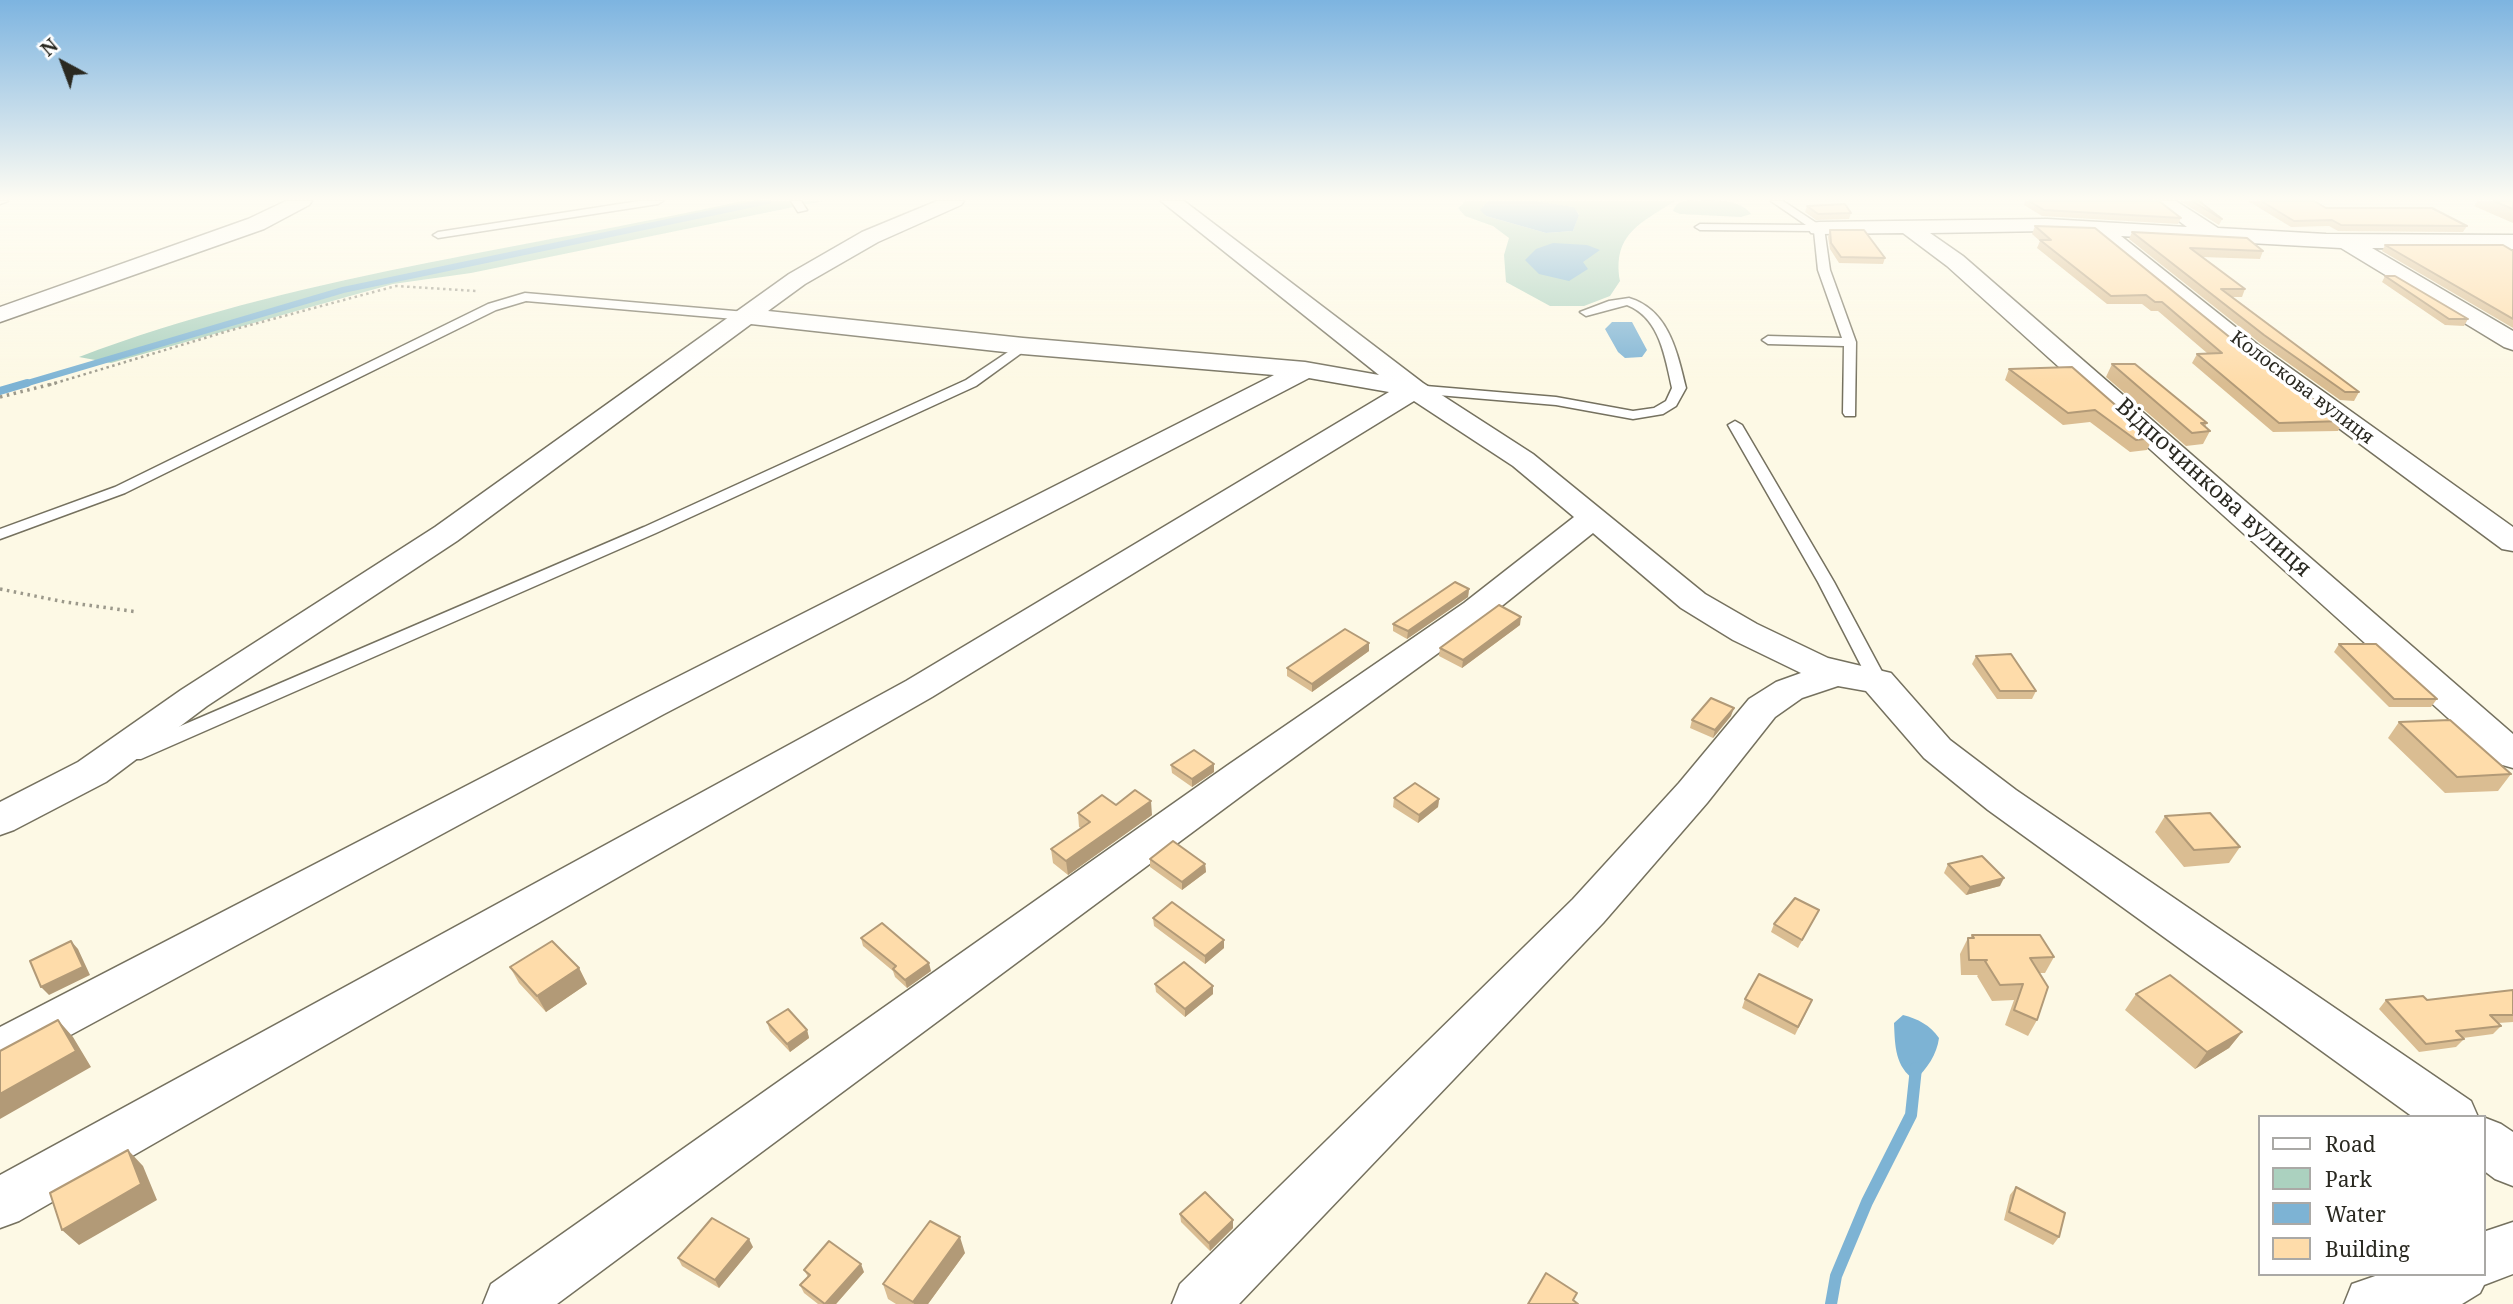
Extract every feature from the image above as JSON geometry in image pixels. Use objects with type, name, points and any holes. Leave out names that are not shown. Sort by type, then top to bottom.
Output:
[{"type":"street","points":[[0,314],[148,262]]},
{"type":"street","points":[[0,820],[92,772],[194,698],[446,534],[797,279],[827,262]]},
{"type":"street","points":[[1249,262],[1413,389],[1523,460],[1704,609],[1745,632],[1857,677],[1903,713],[1937,749],[2002,800],[2450,1115]]},
{"type":"street","name":"Відпочинкова вулиця","points":[[1955,262],[2513,755]]},
{"type":"street","name":"Колоскова вулиця","points":[[2137,262],[2249,349],[2513,541]]},
{"type":"street","points":[[2380,262],[2513,342]]},
{"type":"street","points":[[746,316],[1023,345],[1305,370],[1413,389]]},
{"type":"street","points":[[0,1050],[414,828],[871,590],[1305,370]]},
{"type":"street","points":[[0,1203],[919,689],[1413,389]]},
{"type":"street","points":[[511,1304],[1242,775],[1476,610],[1576,533],[1592,516]]},
{"type":"street","points":[[1200,1304],[1588,911],[1693,793],[1762,708],[1789,690],[1857,677]]},
{"type":"street","points":[[2485,1141],[2513,1162]]},
{"type":"street","points":[[2485,1258],[2513,1248]]},
{"type":"street","points":[[2372,1304],[2429,1293],[2458,1276]]},
{"type":"lane","points":[[1822,262],[1850,342],[1850,413]]},
{"type":"lane","points":[[0,534],[120,490],[492,307],[525,297],[746,316]]},
{"type":"lane","points":[[1413,389],[1556,401],[1633,415],[1647,415],[1671,403],[1679,387],[1666,335],[1645,310],[1628,302],[1586,312]]},
{"type":"lane","points":[[1768,340],[1850,342]]},
{"type":"lane","points":[[92,772],[650,530],[971,383],[1023,345]]},
{"type":"lane","points":[[1735,425],[1826,582],[1857,677]]},
{"type":"path","points":[[0,397],[56,384],[228,331],[396,286],[469,290],[525,297]]},
{"type":"path","points":[[0,589],[65,602],[138,612]]},
{"type":"green space","points":[[433,262],[525,262],[393,284],[111,363],[79,357],[241,305]]},
{"type":"green space","points":[[1505,262],[1619,262],[1620,281],[1610,296],[1584,306],[1550,306],[1506,282]]},
{"type":"water","points":[[1527,262],[1583,262],[1588,269],[1569,281],[1539,274]]},
{"type":"water","points":[[1612,322],[1632,322],[1647,350],[1642,357],[1625,358],[1618,352],[1605,329]]},
{"type":"water","points":[[1903,1015],[1923,1023],[1939,1038],[1931,1061],[1915,1080],[1903,1069],[1896,1048],[1894,1023]]},
{"type":"building","points":[[2068,262],[2137,262],[2243,348],[2343,421],[2279,423],[2197,354],[2222,353],[2162,302],[2155,302],[2146,295],[2111,296]]},
{"type":"building","points":[[2170,262],[2209,262],[2245,289],[2221,289],[2359,392],[2345,392],[2264,335]]},
{"type":"building","points":[[2414,262],[2513,262],[2513,319]]},
{"type":"building","points":[[2385,276],[2395,276],[2468,319],[2449,319]]},
{"type":"building","points":[[2112,364],[2135,364],[2207,423],[2201,423],[2210,431],[2192,433]]},
{"type":"building","points":[[2072,367],[2153,438],[2136,440],[2095,410],[2068,413],[2009,369]]},
{"type":"building","points":[[1455,582],[1469,589],[1408,631],[1393,624]]},
{"type":"building","points":[[1499,605],[1521,617],[1463,660],[1440,648]]},
{"type":"building","points":[[1345,629],[1369,643],[1312,684],[1287,668]]},
{"type":"building","points":[[2339,644],[2376,644],[2437,699],[2394,699]]},
{"type":"building","points":[[2011,654],[2036,691],[2000,691],[1976,656]]},
{"type":"building","points":[[1711,698],[1734,708],[1715,730],[1692,720]]},
{"type":"building","points":[[2450,720],[2511,774],[2457,777],[2399,722]]},
{"type":"building","points":[[1194,750],[1214,764],[1192,779],[1171,765]]},
{"type":"building","points":[[1415,783],[1439,799],[1419,815],[1394,798]]},
{"type":"building","points":[[1135,790],[1151,801],[1066,861],[1051,849],[1090,822],[1078,813],[1102,795],[1116,805]]},
{"type":"building","points":[[2210,813],[2240,847],[2194,850],[2165,816]]},
{"type":"building","points":[[1173,841],[1205,864],[1182,882],[1150,859]]},
{"type":"building","points":[[1982,856],[2004,878],[1970,887],[1948,864]]},
{"type":"building","points":[[1795,898],[1819,910],[1802,940],[1774,924]]},
{"type":"building","points":[[1172,902],[1224,940],[1205,956],[1153,918]]},
{"type":"building","points":[[882,923],[929,963],[905,980],[893,969],[896,966],[861,938]]},
{"type":"building","points":[[1972,935],[2040,935],[2054,957],[2030,958],[2048,987],[2037,1020],[2014,1010],[2023,984],[2000,985],[1985,961],[1987,960],[1969,960],[1968,938],[1974,938]]},
{"type":"building","points":[[71,941],[83,967],[41,987],[30,961]]},
{"type":"building","points":[[552,941],[579,968],[537,996],[510,967]]},
{"type":"building","points":[[1184,962],[1213,986],[1185,1009],[1155,984]]},
{"type":"building","points":[[1759,974],[1812,1000],[1798,1027],[1745,999]]},
{"type":"building","points":[[2170,975],[2242,1032],[2207,1052],[2136,994]]},
{"type":"building","points":[[2513,990],[2513,1015],[2490,1015],[2501,1026],[2456,1031],[2464,1039],[2426,1044],[2386,1000],[2423,996],[2427,1000]]},
{"type":"building","points":[[788,1009],[807,1030],[787,1044],[767,1022]]},
{"type":"building","points":[[58,1020],[76,1051],[0,1094],[0,1051]]},
{"type":"building","points":[[128,1150],[141,1184],[62,1230],[50,1193]]},
{"type":"building","points":[[2016,1187],[2065,1213],[2059,1237],[2009,1212]]},
{"type":"building","points":[[1205,1192],[1233,1220],[1209,1243],[1180,1214]]},
{"type":"building","points":[[712,1218],[749,1239],[715,1280],[678,1258]]},
{"type":"building","points":[[930,1221],[960,1237],[913,1302],[883,1284]]},
{"type":"building","points":[[829,1241],[861,1264],[825,1304],[800,1285],[810,1275],[804,1270]]},
{"type":"building","points":[[1546,1273],[1577,1293],[1573,1300],[1578,1304],[1528,1304]]},
{"type":"waterway","points":[[21,385],[343,290],[477,262]]},
{"type":"waterway","points":[[0,391],[27,383]]},
{"type":"waterway","points":[[1831,1304],[1836,1276],[1867,1202],[1911,1115],[1916,1068]]}]
